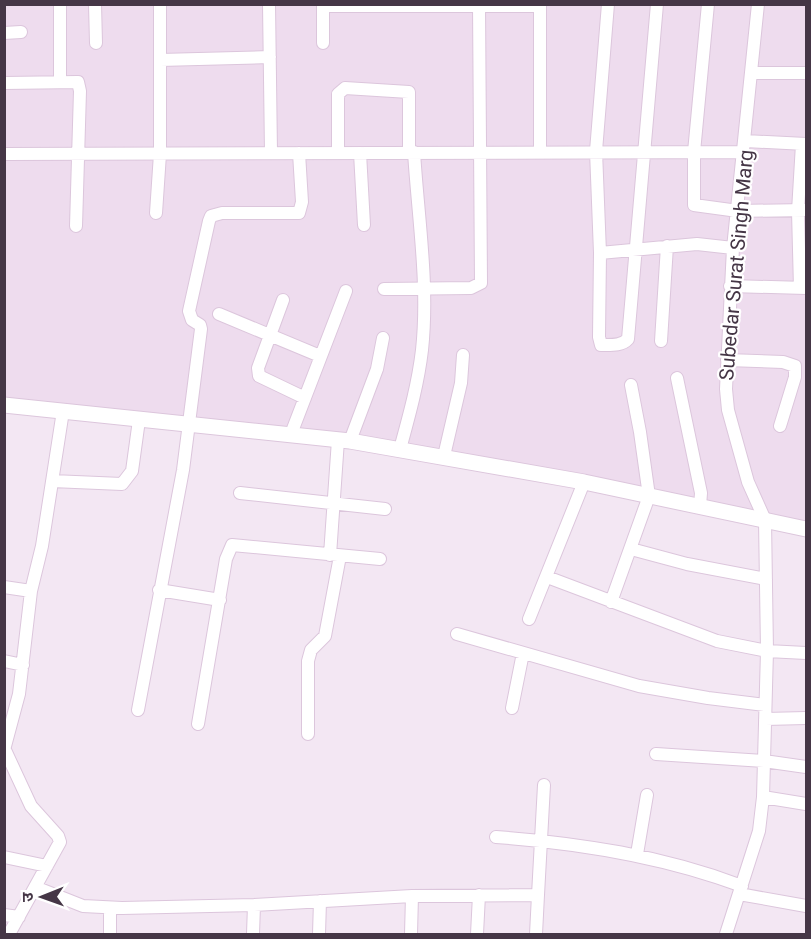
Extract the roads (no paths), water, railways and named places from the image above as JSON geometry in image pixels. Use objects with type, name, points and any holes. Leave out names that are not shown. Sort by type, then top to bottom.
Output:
[{"type":"street","points":[[60,4],[60,82]]},
{"type":"street","points":[[95,4],[96,43]]},
{"type":"street","points":[[156,213],[160,154],[160,4]]},
{"type":"street","points":[[269,4],[271,153]]},
{"type":"street","points":[[608,4],[596,151],[600,253],[600,342],[602,345],[621,344],[628,339],[657,4]]},
{"type":"street","points":[[708,4],[694,152],[694,205],[738,211],[802,211]]},
{"type":"street","name":"Subedar Surat Singh Marg","points":[[758,4],[733,248],[727,360],[728,410],[748,482],[765,520]]},
{"type":"street","points":[[323,43],[323,5],[540,5],[540,152]]},
{"type":"street","points":[[384,289],[471,288],[481,283],[479,6]]},
{"type":"street","points":[[4,33],[21,32]]},
{"type":"street","points":[[160,60],[270,57]]},
{"type":"street","points":[[752,73],[807,73]]},
{"type":"street","points":[[4,83],[78,82],[80,92],[76,226]]},
{"type":"street","points":[[338,152],[338,94],[345,88],[409,92],[411,152],[423,289],[422,349],[414,399],[400,449]]},
{"type":"street","points":[[4,154],[694,152],[745,146],[804,144],[803,288],[730,286]]},
{"type":"street","points":[[138,710],[189,425],[201,329],[200,325],[192,320],[189,311],[209,221],[211,216],[222,213],[299,213],[302,202],[299,153]]},
{"type":"street","points":[[360,153],[364,225]]},
{"type":"street","points":[[600,253],[697,244],[733,248]]},
{"type":"street","points":[[661,341],[667,246]]},
{"type":"street","points":[[291,434],[346,291]]},
{"type":"street","points":[[283,300],[258,368],[259,376],[305,398]]},
{"type":"street","points":[[219,314],[320,356]]},
{"type":"street","points":[[308,734],[308,661],[311,650],[325,636],[335,555],[334,502],[344,440],[377,369],[383,338]]},
{"type":"street","points":[[444,456],[461,383],[463,355]]},
{"type":"street","points":[[727,360],[783,362],[795,366],[795,377],[780,426]]},
{"type":"street","points":[[677,378],[701,493],[700,506]]},
{"type":"street","points":[[611,602],[648,496],[640,432],[631,386]]},
{"type":"street","points":[[4,405],[344,440],[584,482],[807,529]]},
{"type":"street","points":[[9,934],[58,848],[58,836],[31,806],[5,750],[9,712],[23,665],[31,591],[63,411]]},
{"type":"street","points":[[52,481],[122,484],[132,471],[139,420]]},
{"type":"street","points":[[529,619],[584,482]]},
{"type":"street","points":[[240,493],[385,509]]},
{"type":"street","points":[[726,934],[759,831],[763,797],[767,651],[765,520]]},
{"type":"street","points":[[198,724],[226,559],[232,545],[380,559]]},
{"type":"street","points":[[631,549],[687,564],[766,579]]},
{"type":"street","points":[[547,578],[717,641],[767,651],[807,653]]},
{"type":"street","points":[[4,587],[31,591]]},
{"type":"street","points":[[159,590],[220,600]]},
{"type":"street","points":[[457,634],[639,686],[765,705]]},
{"type":"street","points":[[512,708],[523,653]]},
{"type":"street","points":[[4,661],[23,665]]},
{"type":"street","points":[[765,719],[807,718]]},
{"type":"street","points":[[656,754],[764,761],[807,767]]},
{"type":"street","points":[[536,934],[544,785]]},
{"type":"street","points":[[637,854],[647,795]]},
{"type":"street","points":[[763,797],[807,804]]},
{"type":"street","points":[[496,837],[541,840],[637,854],[740,890],[807,906]]},
{"type":"street","points":[[4,857],[47,866]]},
{"type":"street","points":[[35,887],[83,906],[110,908],[254,905],[412,896],[538,895]]},
{"type":"street","points":[[477,934],[479,895]]},
{"type":"street","points":[[411,934],[412,896]]},
{"type":"street","points":[[319,934],[320,901]]},
{"type":"street","points":[[253,934],[254,905]]},
{"type":"street","points":[[110,908],[110,934]]},
{"type":"street","points":[[4,915],[19,917]]}]
